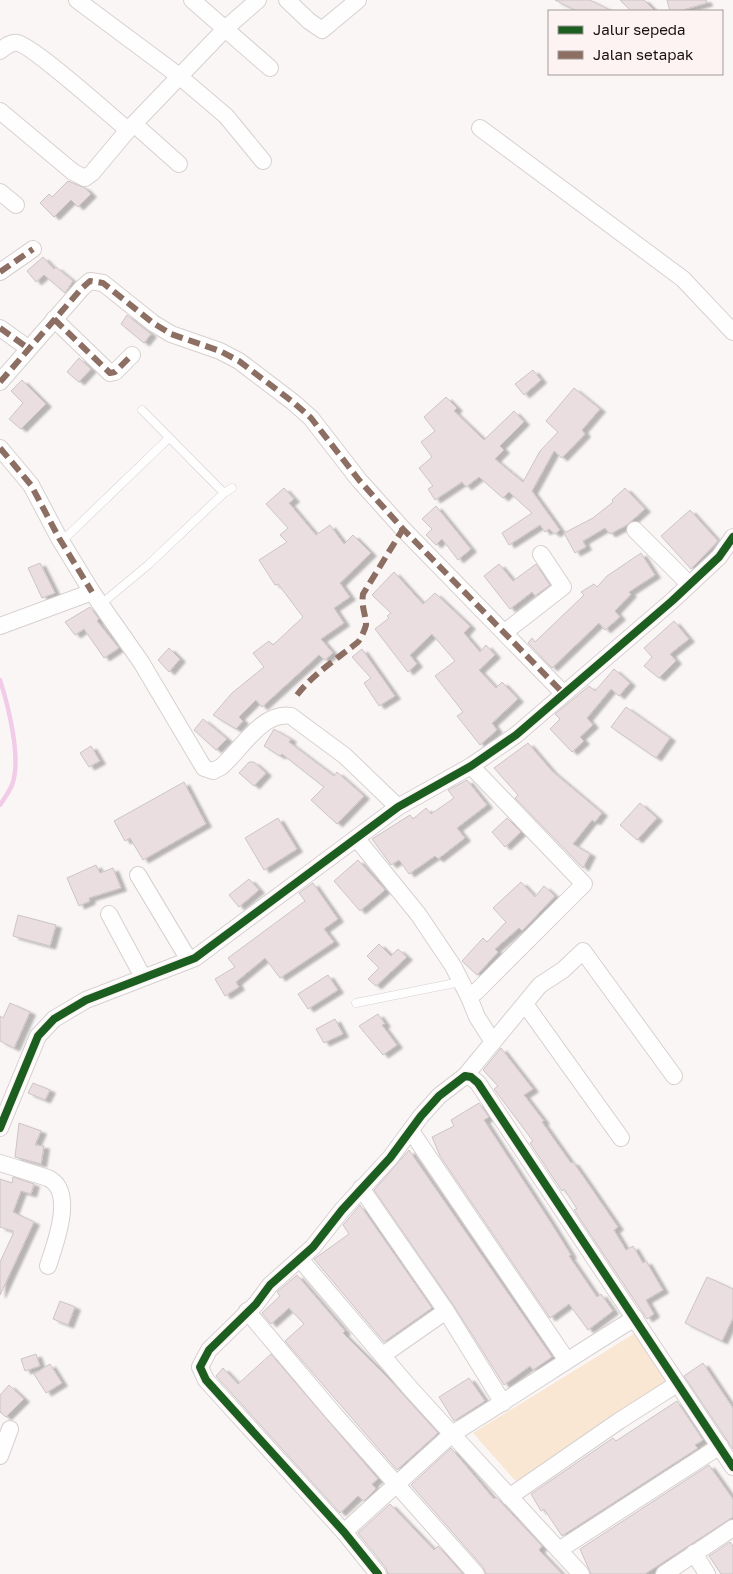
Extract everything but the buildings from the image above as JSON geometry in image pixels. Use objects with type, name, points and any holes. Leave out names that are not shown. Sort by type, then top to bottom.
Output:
[{"type":"street","points":[[77,0],[179,76],[226,116],[263,161]]},
{"type":"street","points":[[192,0],[270,68]]},
{"type":"street","points":[[0,111],[73,172],[85,178],[92,174],[131,127],[179,76],[226,28],[258,0]]},
{"type":"street","points":[[287,0],[309,21],[322,30],[358,0]]},
{"type":"street","points":[[0,51],[10,44],[22,44],[179,164]]},
{"type":"street","points":[[480,128],[683,279],[733,332]]},
{"type":"street","points":[[0,192],[16,205]]},
{"type":"street","points":[[0,272],[33,248]]},
{"type":"street","points":[[0,382],[82,288],[90,281],[96,280],[103,283],[153,323],[172,334],[220,351],[239,361],[293,402],[310,418],[359,480],[396,522],[563,693]]},
{"type":"street","points":[[54,319],[110,373],[115,372],[132,356]]},
{"type":"street","points":[[0,328],[28,348]]},
{"type":"street","points":[[0,448],[31,484],[61,542],[96,599],[141,662],[204,768],[213,771],[221,766],[266,723],[282,715],[291,716],[339,751],[398,807]]},
{"type":"street","points":[[635,530],[689,584]]},
{"type":"street","points":[[0,1128],[38,1036],[45,1027],[67,1010],[86,1000],[189,960],[210,947],[398,807],[471,766],[516,735],[719,557],[733,537]]},
{"type":"street","points":[[505,632],[563,587],[541,554]]},
{"type":"street","points":[[1,626],[96,599]]},
{"type":"street","points":[[469,997],[486,983],[584,884],[471,766]]},
{"type":"street","points":[[357,839],[418,914],[453,966],[477,1017],[493,1042]]},
{"type":"street","points":[[138,875],[189,960]]},
{"type":"street","points":[[109,914],[143,977]]},
{"type":"street","points":[[378,1574],[344,1532],[201,1371],[203,1358],[247,1311],[256,1304],[270,1285],[300,1259],[361,1188],[390,1158],[421,1116],[440,1096],[465,1076],[540,986],[563,970],[583,951],[674,1076]]},
{"type":"street","points":[[525,1004],[621,1138]]},
{"type":"street","points":[[465,1076],[471,1077],[478,1084],[733,1467]]},
{"type":"street","points":[[411,1130],[566,1359]]},
{"type":"street","points":[[0,1163],[48,1178],[55,1182],[60,1189],[61,1219],[48,1266]]},
{"type":"street","points":[[361,1188],[446,1311],[503,1403]]},
{"type":"street","points":[[300,1259],[410,1388],[581,1574]]},
{"type":"street","points":[[247,1311],[476,1574]]},
{"type":"street","points":[[383,1355],[446,1311]]},
{"type":"street","points":[[344,1532],[452,1434],[503,1403],[566,1359],[635,1318]]},
{"type":"street","points":[[509,1496],[619,1421],[678,1384]]},
{"type":"street","points":[[0,1456],[10,1429]]},
{"type":"street","points":[[559,1550],[720,1446]]},
{"type":"street","points":[[664,1574],[733,1528]]},
{"type":"street","points":[[694,1553],[707,1574]]},
{"type":"lane","points":[[142,410],[224,493]]},
{"type":"lane","points":[[61,542],[169,438]]},
{"type":"lane","points":[[96,599],[148,565],[224,493],[232,488]]},
{"type":"lane","points":[[356,1003],[460,982]]},
{"type":"shaded area","points":[[640,1330],[676,1386],[521,1487],[473,1433]]},
{"type":"waterway","points":[[0,680],[7,703],[15,747],[15,774],[12,785],[0,805]]},
{"type":"marked path","points":[[0,272],[33,249]]},
{"type":"marked path","points":[[0,382],[82,288],[90,281],[103,283],[153,323],[171,334],[220,351],[239,361],[311,418],[359,480],[403,529],[563,693]]},
{"type":"marked path","points":[[54,319],[110,373],[115,372],[132,355]]},
{"type":"marked path","points":[[0,328],[28,348]]},
{"type":"marked path","points":[[0,448],[31,485],[59,538],[92,592]]},
{"type":"marked path","points":[[297,695],[318,673],[359,641],[366,625],[363,594],[403,529]]},
{"type":"cycle path","points":[[0,1128],[38,1036],[54,1019],[86,1000],[195,958],[398,807],[471,766],[516,735],[672,601],[719,557],[733,537]]},
{"type":"cycle path","points":[[378,1574],[344,1532],[206,1380],[200,1367],[209,1350],[256,1304],[270,1285],[313,1247],[342,1210],[390,1158],[421,1116],[439,1096],[465,1076],[471,1077],[478,1083],[733,1467]]}]
